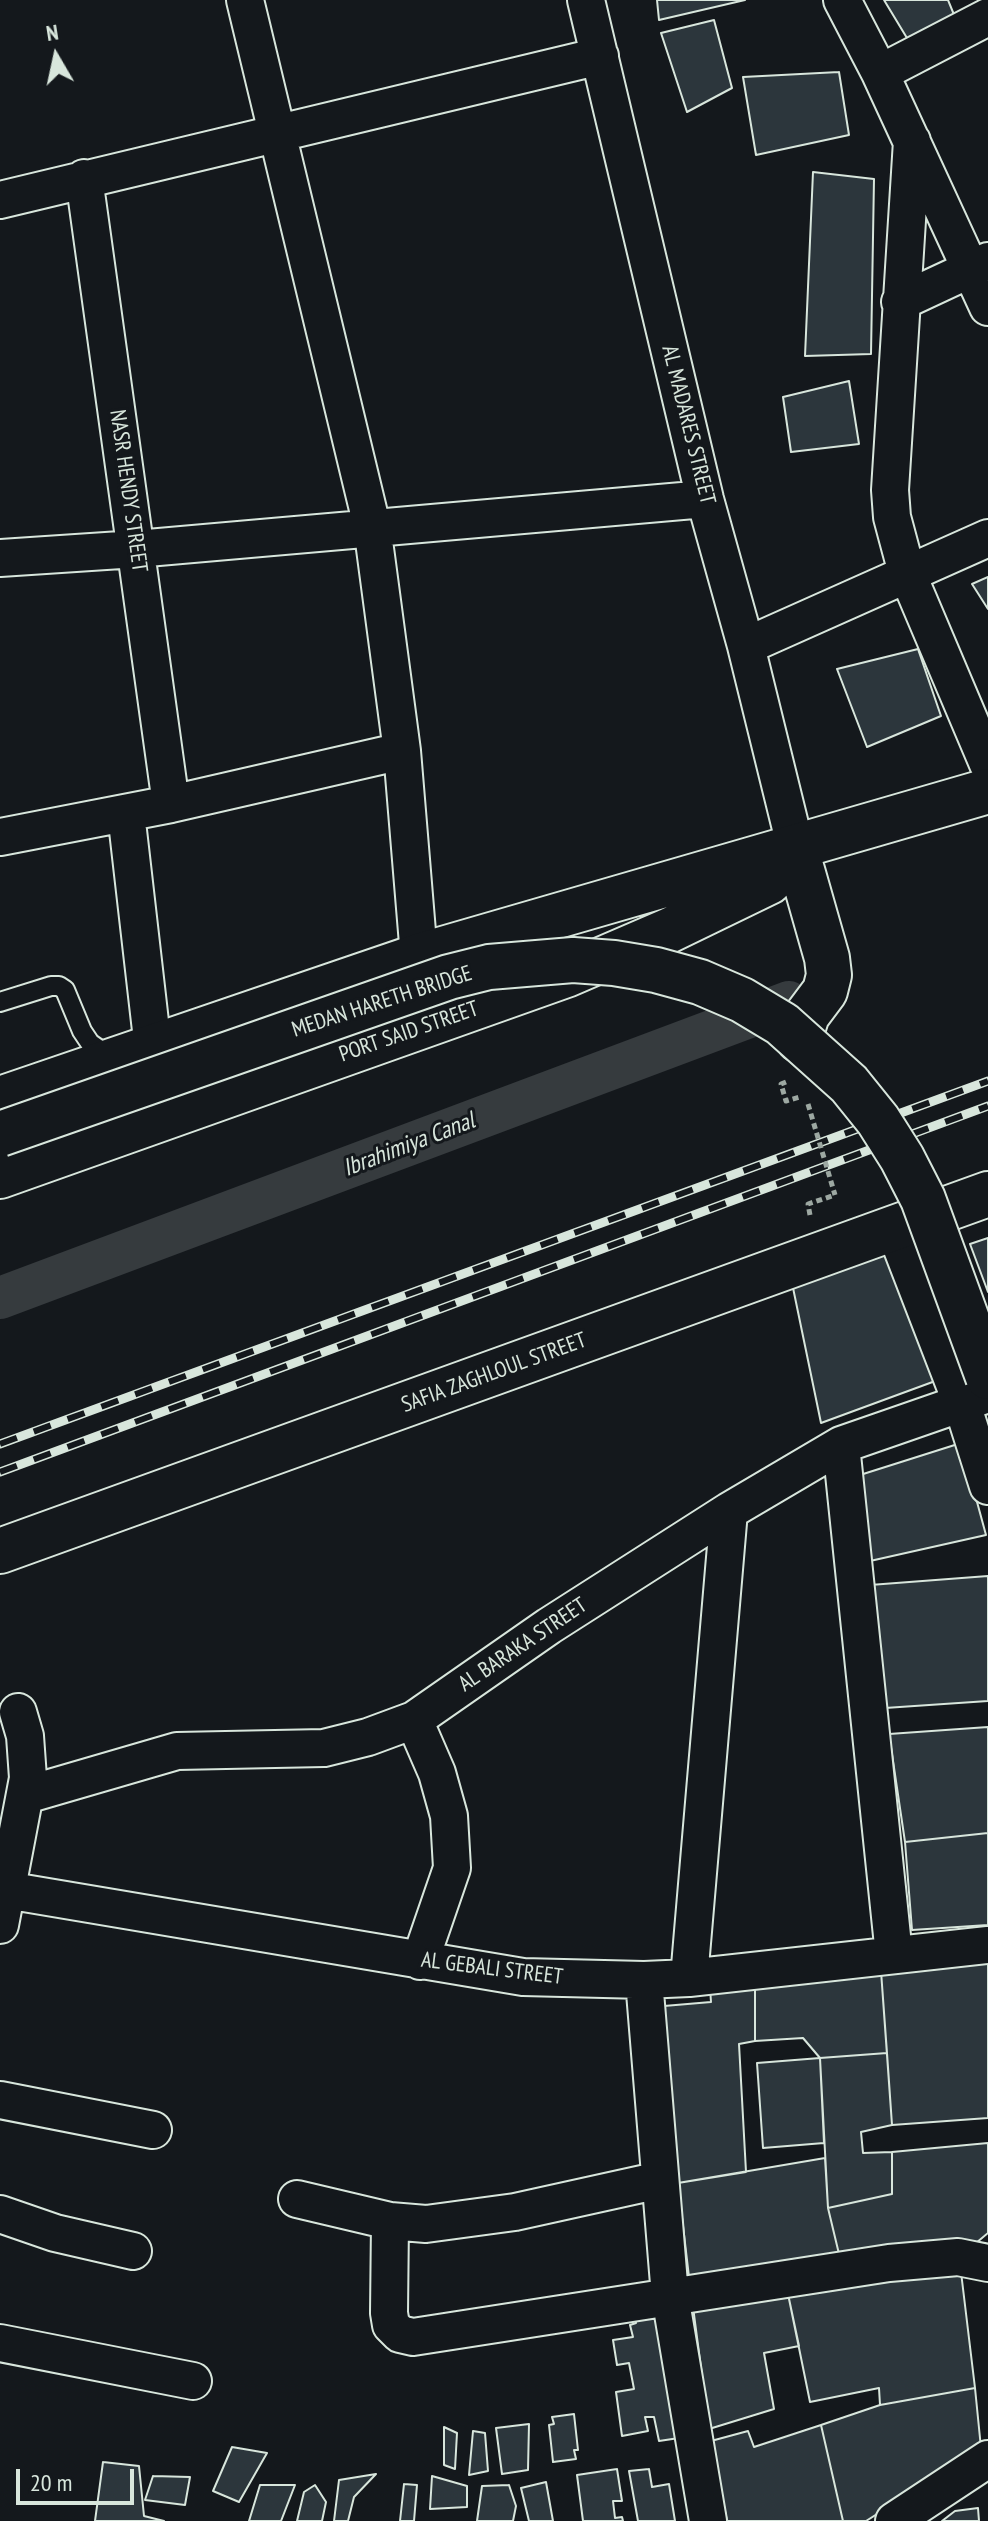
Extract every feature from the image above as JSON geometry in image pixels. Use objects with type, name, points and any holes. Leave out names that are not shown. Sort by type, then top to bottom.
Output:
[{"type":"main road","points":[[0,1099],[419,956],[988,791]]},
{"type":"main road","points":[[796,849],[829,975],[825,991],[807,1015],[799,1040]]},
{"type":"main road","name":"PORT SAID STREET","points":[[0,1176],[487,1004],[617,954],[769,882],[790,862],[796,849]]},
{"type":"main road","name":"MEDAN HARETH BRIDGE","points":[[0,1134],[449,977],[489,967],[573,960],[656,970],[700,982],[742,1000],[782,1024],[817,1053],[859,1096],[886,1132],[923,1199],[979,1392]]},
{"type":"main road","name":"SAFIA ZAGHLOUL STREET","points":[[0,1551],[988,1194]]},
{"type":"street","points":[[245,0],[372,526],[402,751],[419,956]]},
{"type":"street","name":"AL MADARES STREET","points":[[586,0],[705,499],[746,646],[796,849]]},
{"type":"street","points":[[842,0],[912,141],[979,265],[988,307]]},
{"type":"street","points":[[880,73],[988,17]]},
{"type":"street","points":[[0,200],[600,56]]},
{"type":"street","points":[[912,141],[900,302],[890,490],[892,517],[907,573],[988,764]]},
{"type":"street","name":"NASR HENDY STREET","points":[[84,178],[171,804]]},
{"type":"street","points":[[900,302],[979,265]]},
{"type":"street","points":[[0,558],[705,499]]},
{"type":"street","points":[[746,646],[988,538]]},
{"type":"street","points":[[0,837],[171,804],[402,751]]},
{"type":"street","points":[[126,813],[134,1054]]},
{"type":"street","points":[[942,1211],[988,1333]]},
{"type":"street","points":[[894,1228],[979,1392],[988,1486]]},
{"type":"street","name":"AL BARAKA STREET","points":[[26,1795],[177,1751],[324,1748],[368,1737],[414,1720],[549,1626],[729,1511],[841,1445],[979,1392]]},
{"type":"street","points":[[841,1445],[894,1955]]},
{"type":"street","points":[[689,1978],[729,1511]]},
{"type":"street","points":[[3,1902],[26,1795],[28,1762],[18,1712]]},
{"type":"street","points":[[414,1720],[437,1773],[449,1816],[452,1868],[420,1961]]},
{"type":"street","name":"AL GEBALI STREET","points":[[3,1902],[523,1977],[689,1978],[988,1945]]},
{"type":"street","points":[[644,1980],[670,2296],[708,2521]]},
{"type":"street","points":[[0,2100],[153,2130]]},
{"type":"street","points":[[297,2199],[390,2221],[426,2224],[468,2220],[660,2180]]},
{"type":"street","points":[[0,2214],[55,2233],[133,2251]]},
{"type":"street","points":[[390,2221],[391,2325],[400,2334],[413,2337],[889,2263],[958,2257],[986,2260],[988,2263]]},
{"type":"street","points":[[0,2343],[193,2381]]},
{"type":"street","points":[[894,2521],[988,2459]]},
{"type":"lane","points":[[0,1002],[59,986],[65,990],[90,1043],[134,1054]]},
{"type":"path","points":[[805,1095],[835,1195]]},
{"type":"building","points":[[657,0],[745,0],[659,20]]},
{"type":"building","points":[[884,0],[948,0],[957,22],[910,43]]},
{"type":"building","points":[[714,20],[732,88],[687,112],[661,33]]},
{"type":"building","points":[[839,72],[849,135],[756,155],[743,77]]},
{"type":"building","points":[[813,172],[874,179],[871,354],[805,356]]},
{"type":"building","points":[[849,381],[859,444],[791,452],[783,397]]},
{"type":"building","points":[[988,577],[988,609],[972,584]]},
{"type":"building","points":[[918,649],[941,716],[867,747],[837,669]]},
{"type":"building","points":[[988,1238],[988,1292],[970,1244]]},
{"type":"building","points":[[883,1239],[938,1380],[821,1423],[792,1283]]},
{"type":"building","points":[[961,1443],[986,1535],[870,1561],[860,1475]]},
{"type":"building","points":[[988,1576],[988,1701],[885,1708],[870,1585]]},
{"type":"building","points":[[988,1727],[988,1833],[905,1842],[889,1734]]},
{"type":"building","points":[[988,1833],[988,1925],[912,1930],[905,1842]]},
{"type":"building","points":[[988,1963],[988,2118],[892,2125],[881,1971]]},
{"type":"building","points":[[881,1971],[887,2053],[820,2058],[803,2038],[755,2041],[755,1984]]},
{"type":"building","points":[[755,1984],[755,2041],[739,2044],[746,2172],[678,2183],[664,2006],[711,2002],[710,1988]]},
{"type":"building","points":[[887,2053],[892,2125],[861,2132],[863,2153],[892,2152],[892,2194],[828,2208],[820,2058]]},
{"type":"building","points":[[820,2058],[824,2143],[763,2148],[757,2063]]},
{"type":"building","points":[[988,2143],[988,2233],[976,2243],[839,2254],[828,2208],[892,2194],[892,2152]]},
{"type":"building","points":[[825,2158],[828,2208],[839,2254],[689,2277],[678,2183]]},
{"type":"building","points":[[961,2272],[975,2388],[880,2405],[879,2388],[810,2402],[788,2294]]},
{"type":"building","points":[[788,2294],[799,2346],[764,2353],[774,2409],[709,2429],[693,2307]]},
{"type":"building","points":[[659,2313],[679,2438],[659,2441],[654,2417],[645,2417],[648,2431],[622,2436],[616,2392],[634,2389],[629,2363],[617,2365],[613,2340],[633,2337],[630,2325],[636,2323],[635,2317]]},
{"type":"building","points":[[975,2388],[981,2448],[866,2521],[843,2521],[821,2425],[880,2405]]},
{"type":"building","points":[[574,2414],[576,2459],[553,2462],[549,2425],[554,2424],[552,2417]]},
{"type":"building","points":[[529,2424],[528,2470],[502,2474],[496,2428]]},
{"type":"building","points":[[821,2425],[843,2521],[727,2521],[711,2441],[748,2431],[754,2447]]},
{"type":"building","points":[[444,2427],[457,2433],[455,2469],[444,2465]]},
{"type":"building","points":[[473,2431],[485,2433],[488,2471],[469,2475]]},
{"type":"building","points":[[232,2447],[267,2453],[239,2502],[213,2491]]},
{"type":"building","points":[[103,2462],[139,2466],[144,2516],[164,2521],[95,2521]]},
{"type":"building","points":[[617,2469],[622,2501],[613,2501],[615,2518],[622,2517],[623,2521],[583,2521],[577,2475]]},
{"type":"building","points":[[649,2469],[652,2487],[669,2484],[675,2521],[638,2521],[629,2471]]},
{"type":"building","points":[[376,2474],[354,2497],[348,2521],[334,2521],[339,2480]]},
{"type":"building","points":[[153,2476],[190,2477],[185,2505],[145,2500]]},
{"type":"building","points":[[432,2476],[467,2486],[467,2507],[430,2509]]},
{"type":"building","points":[[546,2482],[553,2521],[529,2521],[521,2488]]},
{"type":"building","points":[[404,2484],[417,2485],[414,2521],[400,2521]]},
{"type":"building","points":[[260,2485],[295,2485],[281,2521],[249,2521]]},
{"type":"building","points":[[315,2485],[326,2502],[322,2521],[297,2521],[304,2492]]},
{"type":"building","points":[[509,2485],[516,2506],[513,2521],[477,2521],[482,2486]]},
{"type":"building","points":[[978,2508],[979,2521],[942,2521],[955,2511]]},
{"type":"waterway","name":"Ibrahimiya Canal","points":[[0,1298],[789,1002]]},
{"type":"railway","points":[[0,1444],[988,1081]]},
{"type":"railway","points":[[0,1472],[988,1106]]}]
